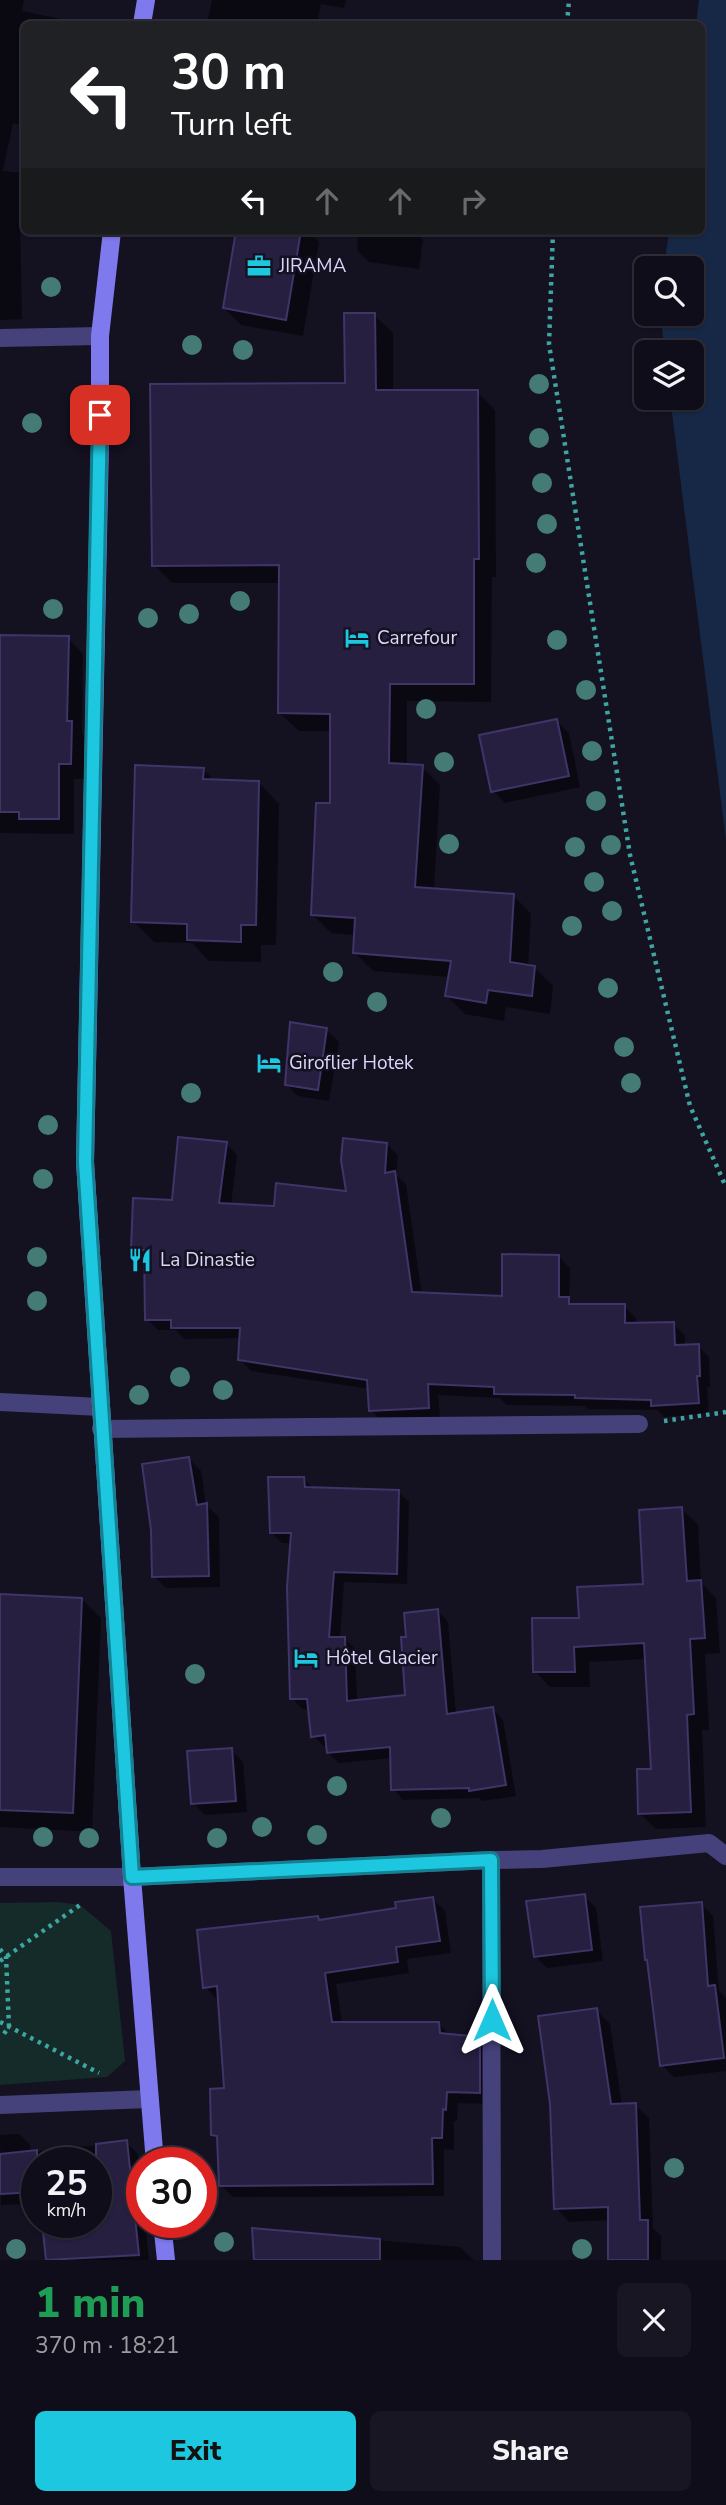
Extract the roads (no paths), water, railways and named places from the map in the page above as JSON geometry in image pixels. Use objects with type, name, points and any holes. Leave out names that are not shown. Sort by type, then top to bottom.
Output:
[{"type":"street","points":[[142,21],[146,0]]},
{"type":"street","points":[[112,235],[100,337],[100,455],[85,1162],[132,1877],[154,2147]]},
{"type":"street","points":[[0,338],[100,337]]},
{"type":"street","points":[[0,1402],[100,1407]]},
{"type":"street","points":[[102,1429],[639,1424]]},
{"type":"street","points":[[0,1877],[132,1877],[542,1859],[709,1843],[726,1856]]},
{"type":"street","points":[[491,1860],[492,2260]]},
{"type":"street","points":[[0,2105],[149,2099]]},
{"type":"street","points":[[164,2238],[166,2260]]},
{"type":"water","points":[[699,0],[726,0],[726,840],[672,410],[704,410],[704,340],[663,340],[662,326],[704,326],[704,256],[666,256],[668,235],[705,235],[705,21],[696,21]]},
{"type":"place","name":"JIRAMA","points":[[259,266]]},
{"type":"place","name":"Carrefour","points":[[357,638]]},
{"type":"place","name":"Giroflier Hotek","points":[[269,1063]]},
{"type":"place","name":"La Dinastie","points":[[140,1260]]},
{"type":"place","name":"Hôtel Glacier","points":[[306,1658]]}]
